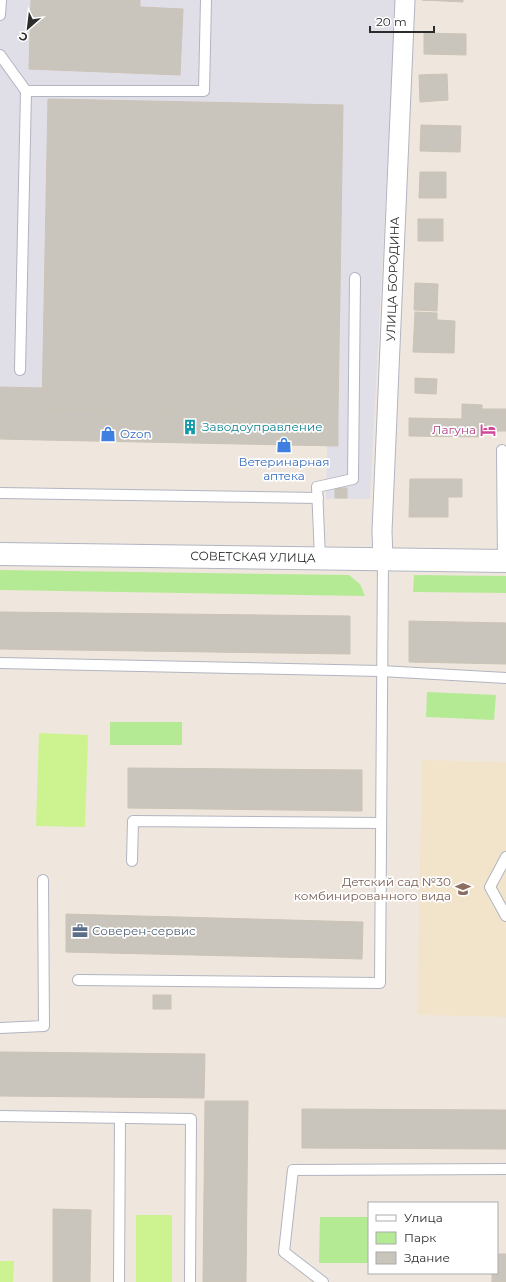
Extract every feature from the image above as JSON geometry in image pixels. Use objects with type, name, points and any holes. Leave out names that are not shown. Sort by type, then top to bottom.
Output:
[{"type":"street","name":"УЛИЦА БОРОДИНА","points":[[384,559],[382,531],[405,0]]},
{"type":"street","name":"СОВЕТСКАЯ УЛИЦА","points":[[0,554],[505,561]]},
{"type":"lane","points":[[0,0],[0,15]]},
{"type":"lane","points":[[26,91],[204,91],[206,0]]},
{"type":"lane","points":[[0,55],[26,91],[20,370]]},
{"type":"lane","points":[[320,558],[318,487],[354,479],[355,278]]},
{"type":"lane","points":[[502,450],[505,561]]},
{"type":"lane","points":[[0,493],[318,498]]},
{"type":"lane","points":[[78,980],[380,984],[381,671],[384,559]]},
{"type":"lane","points":[[0,663],[381,671],[506,678]]},
{"type":"lane","points":[[132,861],[132,821],[381,823]]},
{"type":"lane","points":[[506,857],[490,886],[506,916]]},
{"type":"lane","points":[[0,1028],[44,1026],[43,880]]},
{"type":"lane","points":[[0,1116],[191,1119],[190,1282]]},
{"type":"lane","points":[[119,1282],[120,1118]]},
{"type":"lane","points":[[323,1282],[284,1252],[293,1170],[506,1169]]},
{"type":"shaded area","points":[[0,0],[396,0],[370,499],[326,499],[327,446],[0,439]]},
{"type":"shaded area","name":"Детский сад №30 комбинированного вида","points":[[422,760],[506,762],[506,1017],[417,1015]]},
{"type":"green space","points":[[0,570],[349,575],[360,584],[365,596],[0,590]]},
{"type":"green space","points":[[414,575],[506,576],[506,593],[413,592]]},
{"type":"green space","points":[[427,692],[496,695],[494,720],[426,717]]},
{"type":"green space","points":[[110,722],[182,722],[182,745],[110,745]]},
{"type":"green space","points":[[39,733],[88,735],[85,827],[36,826]]},
{"type":"green space","points":[[136,1215],[172,1215],[172,1282],[136,1282]]},
{"type":"green space","points":[[320,1217],[368,1217],[368,1263],[319,1263]]},
{"type":"green space","points":[[0,1261],[14,1261],[13,1282],[0,1282]]},
{"type":"building","points":[[31,0],[140,0],[140,7],[183,9],[180,75],[29,69]]},
{"type":"building","points":[[422,0],[463,0],[463,2]]},
{"type":"building","points":[[424,33],[466,34],[466,55],[424,54]]},
{"type":"building","points":[[447,74],[448,100],[420,102],[419,75]]},
{"type":"building","points":[[48,99],[343,105],[338,414],[42,409]]},
{"type":"building","points":[[421,125],[461,126],[460,152],[420,151]]},
{"type":"building","points":[[420,172],[446,172],[446,198],[419,198]]},
{"type":"building","points":[[418,219],[443,219],[443,241],[418,241]]},
{"type":"building","points":[[415,283],[438,284],[437,311],[414,310]]},
{"type":"building","points":[[415,312],[437,313],[437,320],[455,321],[454,353],[413,352]]},
{"type":"building","points":[[415,378],[437,379],[436,394],[415,393]]},
{"type":"building","points":[[0,387],[43,388],[42,440],[0,439]]},
{"type":"building","points":[[462,404],[482,405],[482,437],[409,436],[409,418],[462,419]]},
{"type":"building","name":"Заводоуправление","points":[[42,409],[338,414],[338,446],[42,440]]},
{"type":"building","points":[[482,409],[506,409],[506,431],[482,431]]},
{"type":"building","points":[[410,479],[462,479],[462,497],[448,497],[448,517],[409,517]]},
{"type":"building","points":[[335,488],[347,488],[347,498],[335,498]]},
{"type":"building","points":[[0,612],[350,616],[350,654],[0,649]]},
{"type":"building","points":[[409,621],[506,623],[506,664],[409,662]]},
{"type":"building","points":[[128,768],[362,770],[362,811],[128,808]]},
{"type":"building","points":[[66,914],[363,922],[362,959],[66,952]]},
{"type":"building","points":[[153,995],[171,995],[171,1009],[153,1009]]},
{"type":"building","points":[[0,1052],[205,1054],[204,1098],[0,1096]]},
{"type":"building","points":[[205,1101],[248,1101],[246,1282],[203,1282]]},
{"type":"building","points":[[302,1109],[506,1110],[506,1149],[302,1148]]},
{"type":"building","points":[[53,1209],[91,1210],[90,1282],[53,1282]]},
{"type":"building","points":[[498,1254],[506,1254],[506,1282],[492,1282],[492,1274],[498,1274]]},
{"type":"place","name":"Заводоуправление","points":[[190,427]]},
{"type":"place","name":"Лагуна","points":[[488,430]]},
{"type":"place","name":"Ozon","points":[[108,434]]},
{"type":"place","name":"Ветеринарная аптека","points":[[284,445]]},
{"type":"place","name":"Детский сад №30 комбинированного вида","points":[[463,889]]},
{"type":"place","name":"Соверен-сервис","points":[[80,931]]}]
